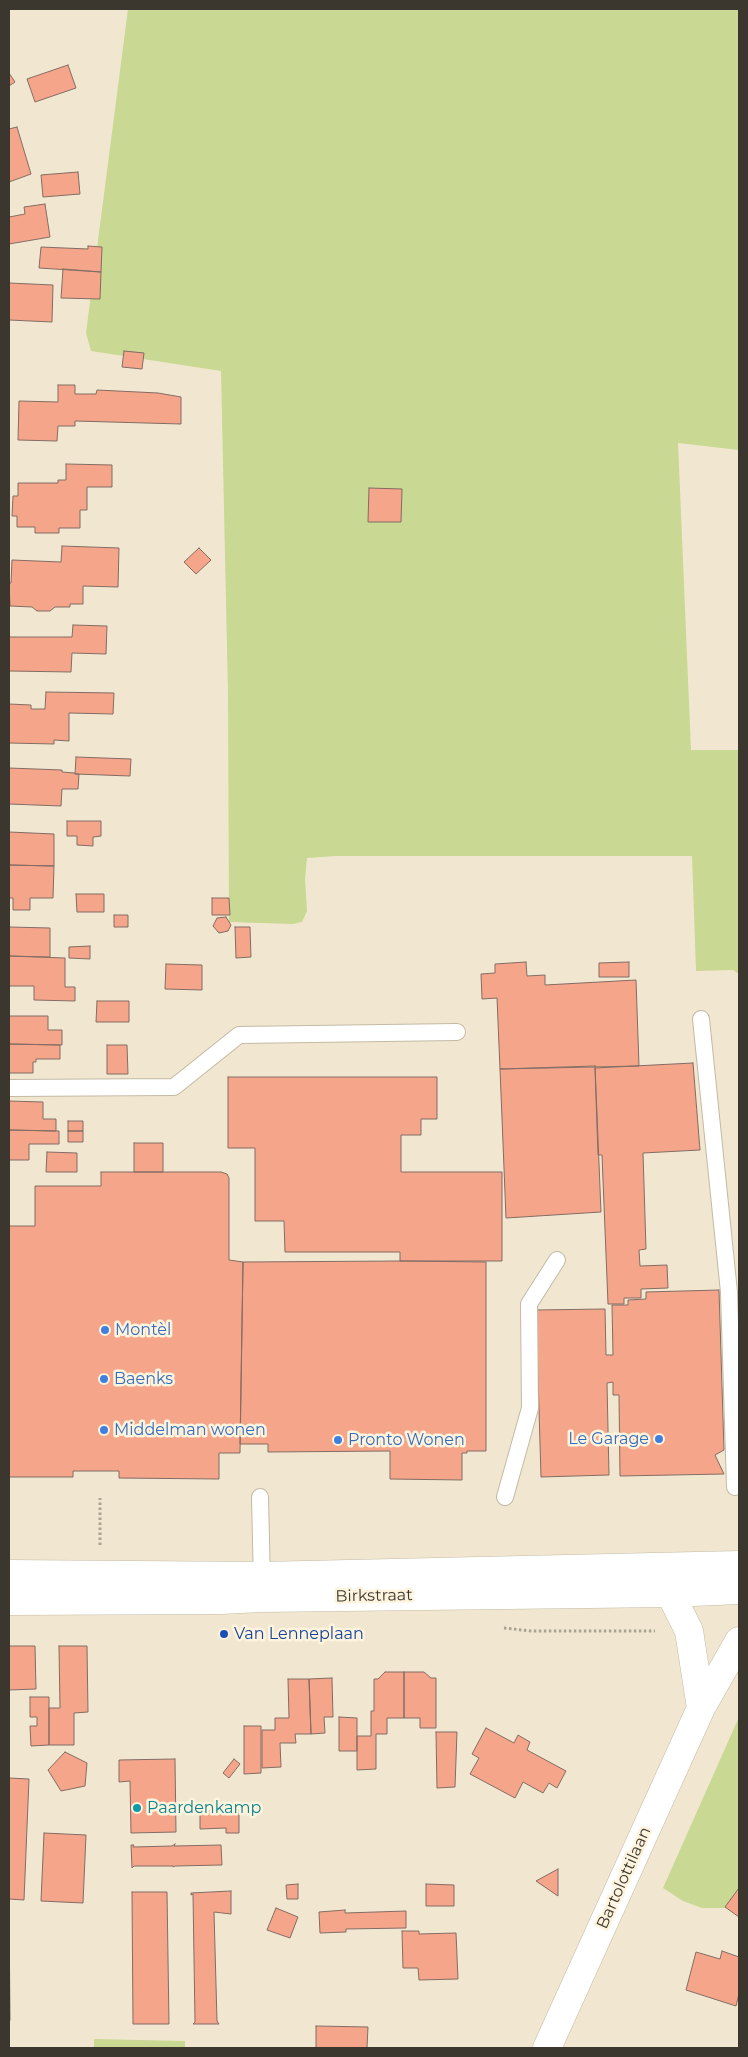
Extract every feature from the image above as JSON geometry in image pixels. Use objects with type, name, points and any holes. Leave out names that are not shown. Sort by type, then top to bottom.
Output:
[{"type":"main road","name":"Birkstraat","points":[[9,1601],[221,1600],[262,1587],[739,1565]]},
{"type":"main road","name":"Birkstraat","points":[[9,1574],[262,1587],[670,1593],[739,1590]]},
{"type":"main road","points":[[670,1593],[689,1631],[700,1708]]},
{"type":"main road","name":"Bartolottilaan","points":[[547,2048],[700,1708],[739,1642]]},
{"type":"lane","points":[[700,1019],[729,1292],[735,1487]]},
{"type":"lane","points":[[9,1088],[174,1087],[239,1035],[457,1032]]},
{"type":"lane","points":[[505,1497],[530,1408],[529,1304],[557,1260]]},
{"type":"lane","points":[[260,1497],[262,1587]]},
{"type":"path","points":[[100,1498],[100,1553]]},
{"type":"green space","points":[[128,9],[739,9],[739,450],[678,443],[691,750],[739,750],[739,974],[733,970],[696,971],[692,856],[336,856],[307,858],[305,879],[307,911],[302,922],[293,924],[229,922],[228,694],[221,371],[91,351],[86,333]]},
{"type":"green space","points":[[739,1717],[739,1908],[702,1908],[683,1901],[663,1888]]},
{"type":"green space","points":[[94,2039],[185,2041],[185,2048],[94,2048]]},
{"type":"building","points":[[68,65],[76,88],[35,102],[27,79]]},
{"type":"building","points":[[9,73],[15,82],[9,86]]},
{"type":"building","points":[[17,127],[31,174],[9,182],[9,129]]},
{"type":"building","points":[[78,172],[80,194],[43,197],[41,175]]},
{"type":"building","points":[[45,204],[50,237],[9,244],[9,217],[25,214],[24,207]]},
{"type":"building","points":[[88,246],[102,247],[101,272],[39,268],[41,247],[88,249]]},
{"type":"building","points":[[63,269],[101,272],[100,299],[61,298]]},
{"type":"building","points":[[9,283],[53,285],[52,322],[9,320]]},
{"type":"building","points":[[124,351],[144,353],[142,369],[122,367]]},
{"type":"building","points":[[58,385],[75,385],[75,394],[96,394],[97,390],[158,393],[181,397],[181,424],[75,421],[75,426],[58,426],[57,441],[18,440],[19,401],[58,402]]},
{"type":"building","points":[[66,464],[112,465],[112,487],[87,487],[87,510],[80,510],[80,528],[59,528],[59,533],[35,533],[35,527],[17,527],[17,516],[12,516],[13,496],[18,496],[18,483],[58,483],[58,480],[66,480]]},
{"type":"building","points":[[369,488],[402,489],[401,522],[368,522]]},
{"type":"building","points":[[62,546],[119,548],[118,587],[83,586],[83,604],[70,604],[70,607],[55,607],[50,611],[37,611],[32,607],[10,606],[9,583],[11,583],[12,560],[61,562]]},
{"type":"building","points":[[199,548],[211,560],[196,574],[184,562]]},
{"type":"building","points":[[73,625],[107,626],[106,654],[72,653],[71,672],[9,671],[9,637],[72,637]]},
{"type":"building","points":[[46,692],[114,693],[113,714],[69,713],[69,741],[54,740],[54,744],[9,743],[9,704],[31,705],[31,709],[45,709]]},
{"type":"building","points":[[76,757],[131,759],[130,776],[75,774]]},
{"type":"building","points":[[9,768],[62,770],[62,772],[79,774],[78,789],[62,789],[61,806],[9,804]]},
{"type":"building","points":[[67,821],[101,821],[101,836],[93,837],[93,846],[77,845],[77,836],[67,836]]},
{"type":"building","points":[[9,832],[54,834],[54,866],[9,865]]},
{"type":"building","points":[[9,865],[54,866],[53,898],[30,898],[30,910],[13,910],[13,898],[9,898]]},
{"type":"building","points":[[76,894],[104,894],[104,912],[77,912]]},
{"type":"building","points":[[212,898],[229,898],[230,915],[212,915]]},
{"type":"building","points":[[114,915],[128,915],[128,927],[114,927]]},
{"type":"building","points":[[226,917],[231,925],[228,931],[219,933],[213,926],[217,918]]},
{"type":"building","points":[[9,927],[50,928],[50,957],[9,956]]},
{"type":"building","points":[[235,927],[250,927],[251,957],[236,958]]},
{"type":"building","points":[[90,946],[90,959],[69,958],[69,947]]},
{"type":"building","points":[[9,956],[65,958],[65,987],[75,987],[75,1001],[34,1000],[34,986],[9,986]]},
{"type":"building","points":[[526,962],[527,976],[545,975],[545,985],[636,980],[639,1066],[500,1069],[497,998],[482,999],[481,974],[495,973],[495,964]]},
{"type":"building","points":[[629,962],[629,977],[599,977],[599,963]]},
{"type":"building","points":[[166,964],[202,965],[202,990],[165,989]]},
{"type":"building","points":[[97,1001],[129,1001],[129,1022],[96,1022]]},
{"type":"building","points":[[9,1016],[48,1016],[48,1030],[62,1030],[62,1045],[9,1044]]},
{"type":"building","points":[[9,1044],[60,1045],[60,1059],[36,1059],[36,1062],[33,1062],[33,1073],[9,1073]]},
{"type":"building","points":[[107,1045],[127,1045],[128,1074],[107,1074]]},
{"type":"building","points":[[693,1063],[700,1150],[643,1153],[646,1249],[639,1250],[640,1266],[667,1265],[668,1288],[641,1289],[641,1298],[624,1298],[624,1304],[608,1304],[602,1155],[598,1155],[595,1068]]},
{"type":"building","points":[[595,1066],[601,1212],[506,1218],[500,1069]]},
{"type":"building","points":[[228,1077],[437,1077],[437,1119],[421,1119],[421,1135],[401,1135],[401,1172],[502,1172],[502,1261],[400,1261],[400,1252],[285,1252],[284,1221],[255,1221],[255,1148],[228,1148]]},
{"type":"building","points":[[9,1101],[43,1102],[43,1119],[56,1119],[56,1131],[9,1130]]},
{"type":"building","points":[[68,1121],[83,1121],[83,1131],[68,1131]]},
{"type":"building","points":[[9,1130],[59,1131],[59,1144],[29,1144],[29,1160],[9,1160]]},
{"type":"building","points":[[68,1131],[83,1131],[83,1142],[68,1142]]},
{"type":"building","points":[[134,1143],[163,1143],[163,1172],[134,1172]]},
{"type":"building","points":[[47,1152],[77,1153],[77,1172],[46,1172]]},
{"type":"building","points":[[101,1172],[221,1172],[227,1174],[229,1178],[229,1260],[243,1262],[240,1453],[219,1453],[219,1479],[119,1478],[119,1471],[73,1471],[73,1477],[9,1477],[9,1226],[35,1226],[35,1186],[101,1186]]},
{"type":"building","points":[[243,1262],[486,1262],[486,1451],[467,1451],[467,1453],[462,1453],[462,1480],[390,1479],[390,1451],[268,1452],[268,1444],[240,1444]]},
{"type":"building","points":[[719,1290],[724,1450],[715,1455],[724,1474],[620,1476],[619,1395],[613,1395],[613,1382],[607,1383],[609,1475],[541,1477],[536,1310],[605,1309],[606,1355],[613,1355],[612,1305],[628,1305],[628,1300],[646,1299],[646,1292]]},
{"type":"building","points":[[9,1646],[35,1646],[36,1689],[9,1690]]},
{"type":"building","points":[[59,1646],[87,1646],[88,1712],[74,1713],[74,1745],[49,1745],[49,1708],[60,1708]]},
{"type":"building","points":[[385,1672],[404,1672],[404,1718],[387,1718],[387,1734],[376,1734],[376,1769],[357,1770],[357,1736],[371,1736],[371,1711],[374,1711],[374,1679],[378,1679]]},
{"type":"building","points":[[404,1672],[424,1672],[431,1678],[436,1678],[436,1728],[420,1728],[420,1718],[404,1718]]},
{"type":"building","points":[[332,1678],[333,1717],[324,1717],[325,1733],[311,1734],[309,1679]]},
{"type":"building","points":[[288,1679],[309,1679],[311,1734],[295,1734],[296,1743],[280,1743],[281,1767],[262,1768],[262,1730],[275,1730],[275,1718],[289,1718]]},
{"type":"building","points":[[30,1697],[49,1697],[49,1745],[31,1746],[30,1726],[37,1726],[37,1717],[30,1717]]},
{"type":"building","points":[[339,1717],[357,1718],[357,1751],[339,1751]]},
{"type":"building","points":[[244,1726],[261,1726],[261,1773],[244,1774]]},
{"type":"building","points":[[486,1728],[514,1743],[518,1735],[530,1742],[527,1750],[566,1771],[557,1788],[549,1783],[543,1793],[523,1782],[515,1798],[470,1774],[479,1758],[472,1754]]},
{"type":"building","points":[[436,1732],[457,1732],[455,1787],[437,1788]]},
{"type":"building","points":[[65,1752],[87,1763],[85,1786],[61,1791],[48,1770]]},
{"type":"building","points":[[175,1759],[176,1832],[131,1833],[130,1781],[119,1782],[119,1760]]},
{"type":"building","points":[[234,1759],[240,1764],[229,1778],[223,1773]]},
{"type":"building","points":[[9,1778],[29,1779],[24,1900],[9,1899]]},
{"type":"building","points":[[239,1810],[239,1833],[226,1833],[226,1828],[200,1829],[200,1811]]},
{"type":"building","points":[[44,1833],[86,1835],[83,1903],[41,1901]]},
{"type":"building","points":[[175,1844],[174,1846],[221,1845],[222,1865],[134,1866],[132,1868],[131,1845],[134,1845],[133,1847],[172,1846]]},
{"type":"building","points":[[558,1869],[558,1896],[536,1881]]},
{"type":"building","points":[[298,1884],[298,1899],[287,1899],[286,1885]]},
{"type":"building","points":[[426,1884],[454,1885],[454,1906],[426,1906]]},
{"type":"building","points":[[739,1888],[739,1917],[725,1907]]},
{"type":"building","points":[[231,1891],[231,1914],[214,1912],[217,2021],[219,2024],[193,2024],[195,2022],[193,1894],[191,1895],[191,1893]]},
{"type":"building","points":[[132,1892],[167,1892],[169,2024],[133,2024]]},
{"type":"building","points":[[9,1907],[10,2020],[9,2022]]},
{"type":"building","points":[[276,1908],[298,1917],[290,1938],[267,1930]]},
{"type":"building","points":[[345,1910],[345,1913],[406,1911],[406,1928],[346,1929],[346,1932],[320,1933],[319,1912]]},
{"type":"building","points":[[402,1931],[419,1931],[419,1934],[456,1933],[458,1979],[419,1980],[418,1968],[403,1968]]},
{"type":"building","points":[[722,1951],[739,1957],[739,1994],[736,2006],[686,1990],[696,1952],[720,1959]]},
{"type":"building","points":[[316,2026],[368,2027],[367,2048],[316,2048]]},
{"type":"place","name":"Montèl","points":[[105,1330]]},
{"type":"place","name":"Baenks","points":[[104,1379]]},
{"type":"place","name":"Middelman wonen","points":[[104,1430]]},
{"type":"place","name":"Le Garage","points":[[659,1439]]},
{"type":"place","name":"Pronto Wonen","points":[[338,1440]]},
{"type":"place","name":"Van Lenneplaan","points":[[224,1634]]},
{"type":"place","name":"Paardenkamp","points":[[137,1808]]}]
